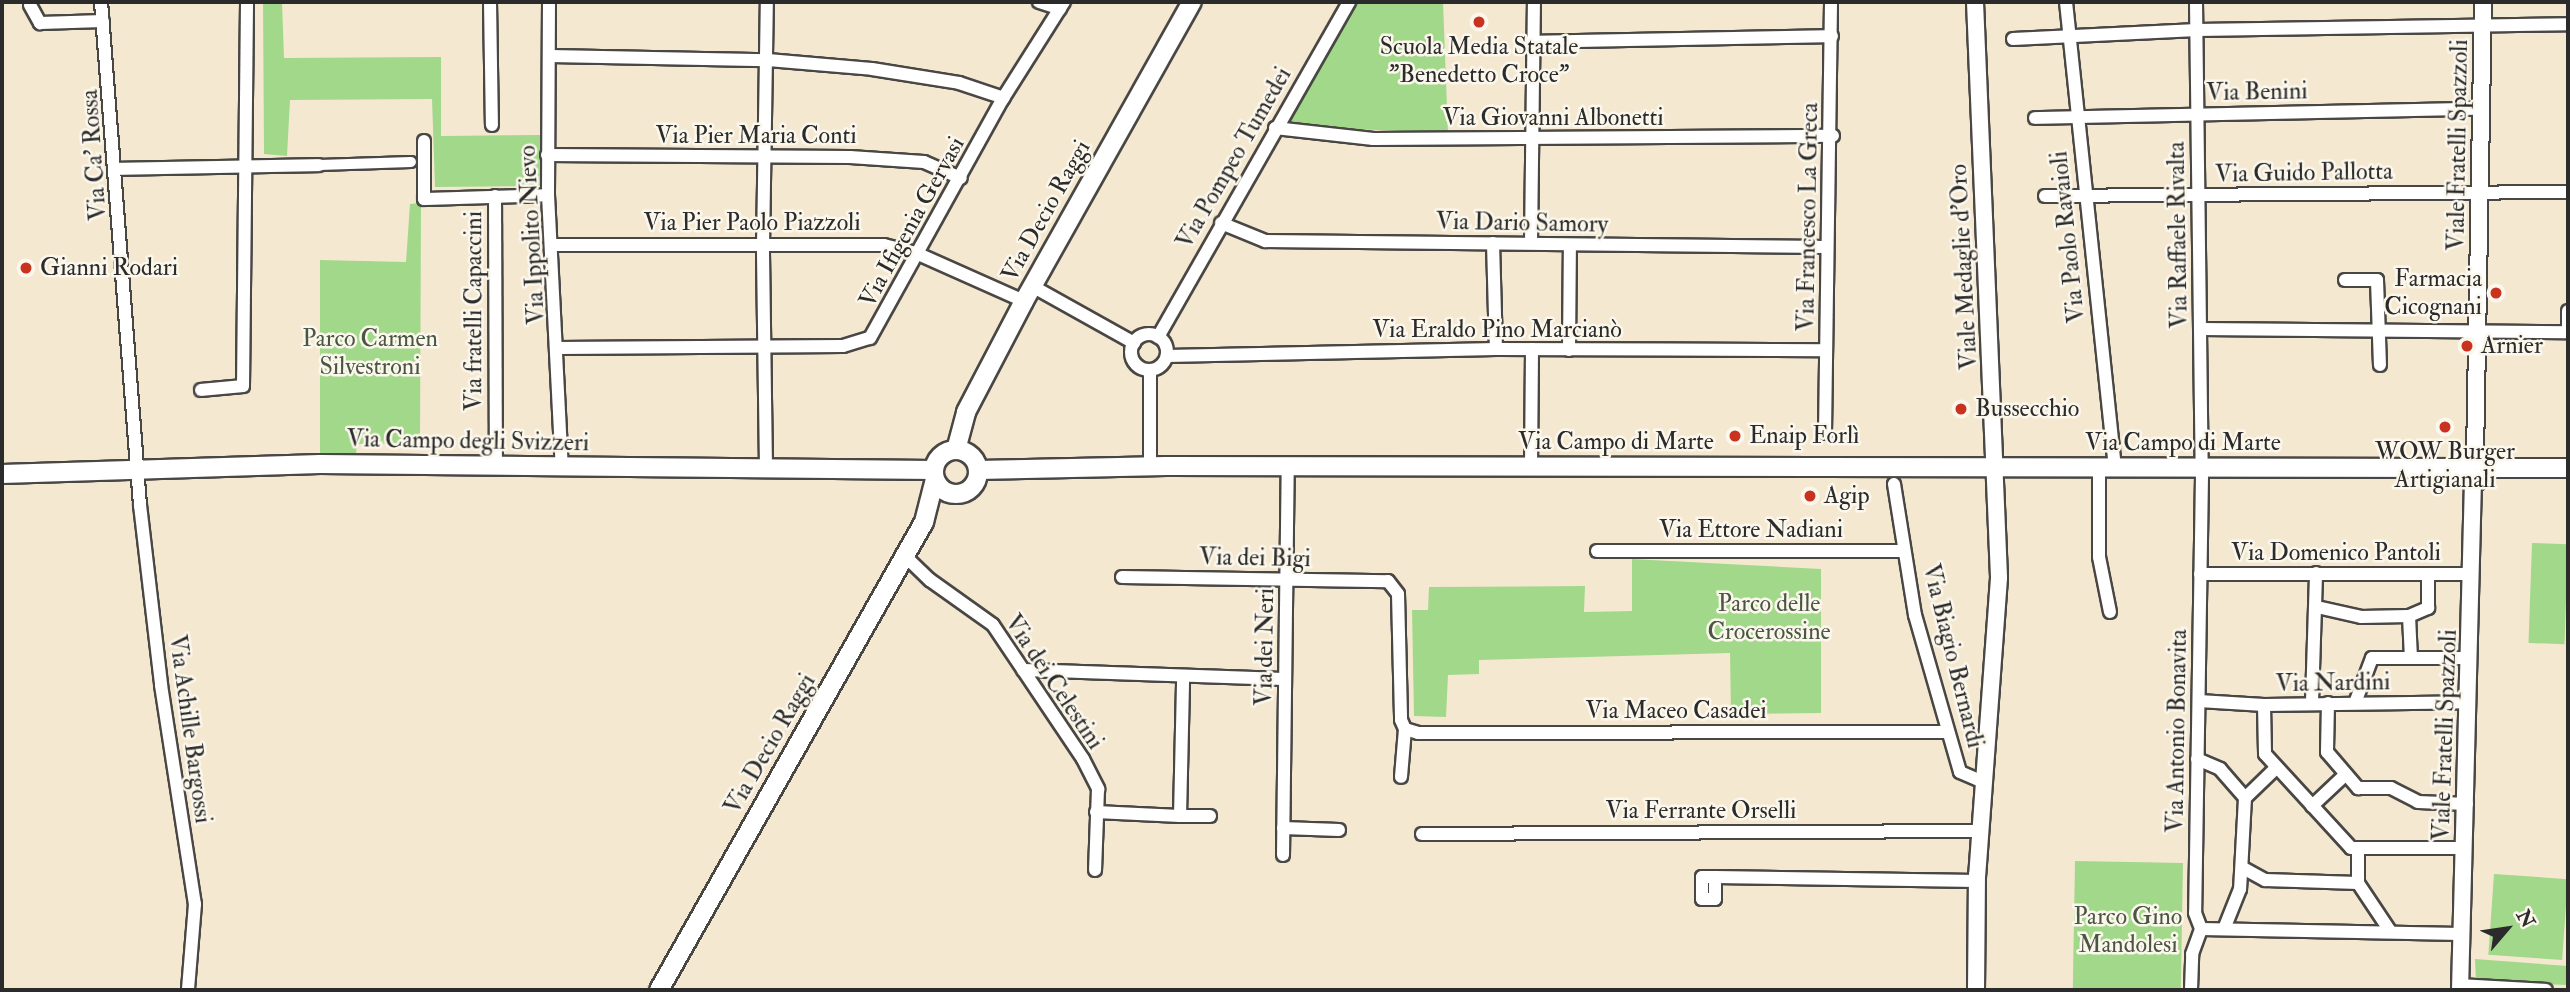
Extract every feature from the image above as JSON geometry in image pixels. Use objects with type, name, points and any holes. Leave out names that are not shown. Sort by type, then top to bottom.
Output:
[{"type":"main road","name":"Via Decio Raggi","points":[[956,450],[966,412],[1028,294],[1192,2]]},
{"type":"main road","points":[[956,450],[973,458],[978,470],[975,482],[961,493],[948,492],[935,475],[939,458],[956,450]]},
{"type":"main road","name":"Via Campo degli Svizzeri","points":[[2,474],[138,472],[320,464],[496,468],[766,468],[935,475]]},
{"type":"main road","name":"Via Campo di Marte","points":[[978,470],[1150,466],[2568,468]]},
{"type":"main road","name":"Via Decio Raggi","points":[[659,990],[924,522],[935,475]]},
{"type":"main road","name":"Via Decio Raggi","points":[[924,522],[961,493]]},
{"type":"street","name":"Via Ca' Rossa","points":[[101,2],[138,472]]},
{"type":"street","points":[[201,390],[243,386],[247,2]]},
{"type":"street","points":[[490,2],[492,125]]},
{"type":"street","name":"Via Ippolito Nievo","points":[[550,2],[548,195],[553,245],[562,467]]},
{"type":"street","points":[[766,468],[763,247],[767,2]]},
{"type":"street","points":[[1040,2],[1062,6]]},
{"type":"street","name":"Via Pompeo Tumedei","points":[[1158,337],[1349,2]]},
{"type":"street","points":[[1531,243],[1533,140],[1530,43],[1534,2]]},
{"type":"street","name":"Via Francesco La Greca","points":[[1825,433],[1826,247],[1833,135],[1831,2]]},
{"type":"street","name":"Viale Medaglie d'Oro","points":[[1975,2],[1999,578],[1984,782]]},
{"type":"street","name":"Via Paolo Ravaioli","points":[[2066,2],[2107,468],[2099,557],[2110,612]]},
{"type":"street","name":"Via Raffaele Rivalta","points":[[2196,2],[2201,468]]},
{"type":"street","name":"Viale Fratelli Spazzoli","points":[[2460,988],[2468,804],[2483,2]]},
{"type":"street","points":[[30,5],[40,23],[103,21]]},
{"type":"street","name":"Via Ifigenia Gervasi","points":[[558,348],[843,346],[870,338],[1004,98],[1062,6]]},
{"type":"street","points":[[2013,39],[2197,30],[2482,23],[2568,24]]},
{"type":"street","points":[[1530,43],[1832,36]]},
{"type":"street","points":[[550,56],[768,60],[919,75],[1004,98]]},
{"type":"street","name":"Via Benini","points":[[2035,118],[2480,109]]},
{"type":"street","name":"Via Giovanni Albonetti","points":[[1275,128],[1373,139],[1533,140],[1833,135]]},
{"type":"street","points":[[424,141],[424,199],[548,195]]},
{"type":"street","name":"Via Pier Maria Conti","points":[[547,155],[766,159],[850,157],[924,162],[961,178]]},
{"type":"street","points":[[116,169],[411,162]]},
{"type":"street","name":"Via Guido Pallotta","points":[[2045,196],[2198,197],[2481,190],[2568,192]]},
{"type":"street","name":"Via fratelli Capaccini","points":[[495,196],[496,468]]},
{"type":"street","name":"Via Dario Samory","points":[[1221,223],[1265,241],[1826,247]]},
{"type":"street","points":[[1493,243],[1496,349]]},
{"type":"street","name":"Via Pier Paolo Piazzoli","points":[[553,245],[884,245],[916,253],[1028,294]]},
{"type":"street","points":[[1569,350],[1570,245]]},
{"type":"street","points":[[2345,280],[2377,280],[2380,365]]},
{"type":"street","points":[[1028,294],[1134,343]]},
{"type":"street","points":[[2201,329],[2568,332],[2568,311]]},
{"type":"street","points":[[1134,343],[1147,335],[1158,337],[1167,356],[1161,366],[1150,370]]},
{"type":"street","points":[[1134,343],[1133,359],[1150,370]]},
{"type":"street","name":"Via Eraldo Pino Marcianò","points":[[1167,356],[1496,349],[1826,350]]},
{"type":"street","points":[[1531,466],[1532,349]]},
{"type":"street","points":[[1150,370],[1150,466]]},
{"type":"street","name":"Via dei Neri","points":[[1283,855],[1288,466]]},
{"type":"street","name":"Via Antonio Bonavita","points":[[2191,990],[2192,954],[2201,929],[2195,913],[2201,468]]},
{"type":"street","name":"Via Achille Bargossi","points":[[138,472],[161,685],[195,904],[188,990]]},
{"type":"street","name":"Via Biagio Bernardi","points":[[1894,484],[1915,615],[1960,772],[1984,782],[1977,881],[1976,990]]},
{"type":"street","name":"Via Ettore Nadiani","points":[[1597,551],[1904,551]]},
{"type":"street","name":"Via dei Celestini","points":[[905,556],[930,580],[993,625],[1083,759],[1098,789],[1095,870]]},
{"type":"street","points":[[2312,702],[2316,573]]},
{"type":"street","name":"Via Domenico Pantoli","points":[[2200,574],[2471,574]]},
{"type":"street","points":[[2317,607],[2361,617],[2409,616],[2428,608],[2428,574]]},
{"type":"street","name":"Via dei Bigi","points":[[1122,577],[1388,581],[1398,594],[1401,720],[1405,729]]},
{"type":"street","points":[[2409,616],[2411,658]]},
{"type":"street","points":[[2355,703],[2372,658],[2470,658]]},
{"type":"street","points":[[1023,670],[1183,678],[1285,679]]},
{"type":"street","points":[[1180,816],[1183,678]]},
{"type":"street","name":"Via Nardini","points":[[2199,701],[2264,705],[2312,702],[2468,702]]},
{"type":"street","points":[[2328,703],[2327,752],[2358,788],[2391,788],[2418,802],[2468,804]]},
{"type":"street","points":[[2264,705],[2265,754],[2351,848],[2464,848]]},
{"type":"street","points":[[1401,777],[1405,729]]},
{"type":"street","name":"Via Maceo Casadei","points":[[1405,729],[1418,733],[1948,732]]},
{"type":"street","points":[[2197,759],[2220,769],[2245,798],[2243,869],[2224,929]]},
{"type":"street","points":[[2245,798],[2276,768]]},
{"type":"street","points":[[2312,806],[2345,775]]},
{"type":"street","points":[[1096,812],[1210,816]]},
{"type":"street","points":[[1283,828],[1339,830]]},
{"type":"street","name":"Via Ferrante Orselli","points":[[1422,834],[1981,831]]},
{"type":"street","points":[[2358,849],[2358,883],[2390,931]]},
{"type":"street","points":[[2243,869],[2265,880],[2358,883]]},
{"type":"street","points":[[1715,877],[1977,881]]},
{"type":"street","points":[[2201,929],[2461,934]]},
{"type":"street","points":[[2460,988],[2546,990]]},
{"type":"green space","points":[[263,2],[282,2],[284,58],[441,57],[441,136],[540,135],[542,186],[435,187],[432,99],[290,100],[287,156],[264,154]]},
{"type":"green space","points":[[1356,2],[1443,2],[1448,133],[1283,126]]},
{"type":"green space","name":"Parco Carmen Silvestroni","points":[[421,203],[420,443],[357,444],[356,454],[320,455],[320,260],[406,262],[410,204]]},
{"type":"green space","points":[[2532,543],[2568,544],[2564,644],[2529,643]]},
{"type":"green space","name":"Parco delle Crocerossine","points":[[1632,559],[1821,569],[1821,713],[1731,714],[1730,653],[1479,660],[1479,674],[1448,675],[1446,717],[1414,716],[1412,610],[1428,610],[1429,587],[1585,586],[1584,612],[1632,611]]},
{"type":"green space","name":"Parco Gino Mandolesi","points":[[2075,861],[2183,863],[2181,990],[2073,988]]},
{"type":"green space","points":[[2494,874],[2568,879],[2562,960],[2488,955]]},
{"type":"green space","points":[[2475,959],[2568,966],[2568,985],[2476,982]]},
{"type":"place","name":"Scuola Media Statale \"Benedetto Croce\"","points":[[1479,22]]},
{"type":"place","name":"Gianni Rodari","points":[[26,268]]},
{"type":"place","name":"Farmacia Cicognani","points":[[2496,293]]},
{"type":"place","name":"Arnier","points":[[2467,346]]},
{"type":"place","name":"Bussecchio","points":[[1961,409]]},
{"type":"place","name":"WOW Burger Artigianali","points":[[2445,427]]},
{"type":"place","name":"Enaip Forlì","points":[[1735,436]]},
{"type":"place","name":"Agip","points":[[1810,496]]}]
